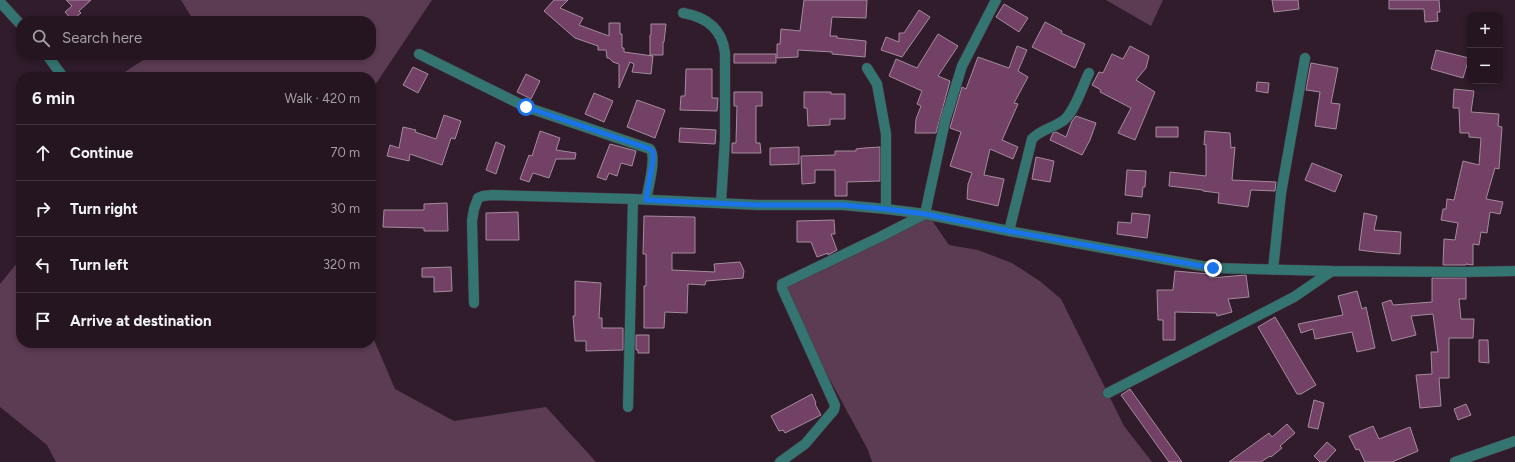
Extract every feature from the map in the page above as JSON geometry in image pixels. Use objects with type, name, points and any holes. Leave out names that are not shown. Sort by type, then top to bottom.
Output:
[{"type":"street","points":[[925,214],[945,121],[962,66],[996,0]]},
{"type":"street","points":[[0,2],[16,20]]},
{"type":"street","points":[[683,13],[693,15],[706,21],[715,29],[724,44],[725,139],[721,204]]},
{"type":"street","points":[[419,54],[526,107],[650,149],[653,152],[653,160],[646,200]]},
{"type":"street","points":[[1273,270],[1283,179],[1305,58]]},
{"type":"street","points":[[51,60],[59,72]]},
{"type":"street","points":[[867,68],[877,84],[886,134],[886,209]]},
{"type":"street","points":[[1009,231],[1032,139],[1037,134],[1065,119],[1072,109],[1088,73]]},
{"type":"street","points":[[474,303],[472,220],[478,198],[492,195],[633,199],[721,204],[843,205],[886,209],[925,214],[1199,266],[1273,270],[1332,271],[1515,271]]},
{"type":"street","points":[[628,407],[633,199]]},
{"type":"street","points":[[780,462],[805,444],[834,410],[836,404],[782,288],[783,283],[925,214]]},
{"type":"street","points":[[1108,393],[1294,297],[1332,271]]},
{"type":"street","points":[[1456,462],[1515,441]]},
{"type":"shaded area","points":[[181,0],[432,0],[376,84],[376,72],[125,72],[143,60],[376,60],[376,16],[191,16]]},
{"type":"shaded area","points":[[1106,0],[1163,0],[1151,26]]},
{"type":"shaded area","points":[[929,216],[949,245],[978,250],[1012,263],[1041,282],[1061,299],[1124,426],[1152,462],[872,462],[868,450],[809,341],[782,279]]},
{"type":"shaded area","points":[[16,264],[16,348],[376,348],[376,345],[395,389],[454,421],[546,407],[596,462],[56,462],[47,445],[0,407],[0,284]]},
{"type":"building","points":[[66,0],[91,0],[79,11],[81,13],[77,16],[68,16],[65,12],[72,6]]},
{"type":"building","points":[[554,0],[568,0],[560,8],[583,18],[579,25],[609,36],[609,23],[620,23],[620,34],[622,34],[622,48],[624,48],[624,52],[653,56],[651,74],[632,72],[634,64],[630,62],[619,88],[619,64],[607,58],[606,50],[598,50],[598,46],[575,38],[544,11]]},
{"type":"building","points":[[804,0],[867,0],[866,18],[832,17],[830,36],[866,41],[865,57],[832,54],[832,52],[798,50],[798,57],[777,58],[777,44],[780,44],[781,29],[800,31]]},
{"type":"building","points":[[1272,0],[1298,0],[1299,9],[1274,12]]},
{"type":"building","points":[[1389,0],[1439,0],[1440,12],[1437,12],[1438,21],[1425,22],[1424,9],[1389,9]]},
{"type":"building","points":[[1004,4],[1028,18],[1019,32],[996,17]]},
{"type":"building","points":[[919,10],[930,17],[902,57],[881,50],[886,37],[899,42],[899,33],[904,33]]},
{"type":"building","points":[[1045,22],[1062,31],[1061,33],[1085,44],[1075,68],[1032,47]]},
{"type":"building","points":[[651,24],[666,24],[663,42],[663,55],[650,55]]},
{"type":"building","points":[[938,34],[958,46],[938,76],[950,81],[936,133],[915,133],[916,119],[921,106],[917,104],[922,91],[889,76],[896,59],[917,68]]},
{"type":"building","points":[[1017,46],[1027,50],[1018,71],[1028,77],[1014,103],[1018,104],[1002,140],[1018,147],[1013,159],[990,149],[984,175],[1004,179],[998,206],[967,199],[968,184],[972,173],[950,166],[961,132],[950,128],[962,87],[966,89],[978,57],[1009,68]]},
{"type":"building","points":[[1130,46],[1149,56],[1146,68],[1136,80],[1155,92],[1135,140],[1118,133],[1131,108],[1100,92],[1101,90],[1092,85],[1099,72],[1103,73],[1112,54],[1123,59]]},
{"type":"building","points":[[1436,50],[1467,58],[1467,65],[1463,78],[1431,69]]},
{"type":"building","points":[[734,54],[776,54],[776,63],[734,63]]},
{"type":"building","points":[[1311,63],[1338,68],[1331,103],[1340,104],[1336,129],[1315,126],[1320,92],[1306,90]]},
{"type":"building","points":[[413,67],[428,74],[418,93],[403,85]]},
{"type":"building","points":[[686,69],[712,69],[712,98],[718,98],[717,111],[680,110],[681,96],[685,96]]},
{"type":"building","points":[[526,74],[540,81],[531,99],[517,92]]},
{"type":"building","points":[[1257,82],[1269,83],[1268,93],[1256,91]]},
{"type":"building","points":[[1454,89],[1474,91],[1471,112],[1499,114],[1498,126],[1502,127],[1499,169],[1495,168],[1486,199],[1503,202],[1500,214],[1490,212],[1487,233],[1481,232],[1479,245],[1473,244],[1473,265],[1443,265],[1444,239],[1455,240],[1458,223],[1441,220],[1443,209],[1446,209],[1447,199],[1454,200],[1463,161],[1479,165],[1481,138],[1469,137],[1469,133],[1460,133],[1459,108],[1453,108]]},
{"type":"building","points":[[734,92],[762,92],[762,106],[756,106],[756,143],[760,143],[761,153],[732,153],[732,143],[736,143],[737,106],[734,106]]},
{"type":"building","points":[[804,92],[831,92],[831,94],[845,94],[845,119],[830,119],[830,125],[808,126],[807,108],[804,108]]},
{"type":"building","points":[[594,93],[613,101],[604,122],[585,114]]},
{"type":"building","points":[[637,100],[665,110],[655,138],[627,127]]},
{"type":"building","points":[[444,115],[461,121],[455,139],[451,138],[442,165],[410,154],[409,161],[387,156],[390,145],[399,148],[403,127],[416,130],[415,132],[436,139]]},
{"type":"building","points":[[1076,116],[1096,123],[1090,140],[1082,155],[1050,140],[1053,133],[1056,132],[1066,137],[1072,121]]},
{"type":"building","points":[[1156,127],[1178,127],[1178,137],[1156,137]]},
{"type":"building","points":[[680,128],[716,130],[715,144],[679,142]]},
{"type":"building","points":[[540,131],[560,138],[556,150],[576,153],[575,159],[556,159],[549,178],[533,173],[529,182],[520,179],[529,155],[532,156]]},
{"type":"building","points":[[1205,131],[1230,133],[1231,148],[1235,147],[1232,180],[1276,182],[1275,191],[1251,190],[1248,207],[1218,203],[1219,193],[1169,186],[1170,172],[1206,176],[1206,144],[1204,145]]},
{"type":"building","points":[[496,142],[505,146],[496,174],[486,170]]},
{"type":"building","points":[[610,144],[636,151],[632,166],[621,163],[617,176],[609,173],[606,180],[597,177]]},
{"type":"building","points":[[799,147],[799,164],[770,165],[770,148]]},
{"type":"building","points":[[880,147],[880,181],[847,182],[847,196],[835,196],[835,170],[815,170],[815,183],[802,184],[801,156],[835,155],[835,151],[856,151],[856,149]]},
{"type":"building","points":[[1036,157],[1054,161],[1050,182],[1032,179]]},
{"type":"building","points":[[1312,163],[1342,175],[1335,192],[1305,180]]},
{"type":"building","points":[[1127,170],[1146,171],[1145,187],[1143,187],[1142,197],[1125,195]]},
{"type":"building","points":[[447,203],[448,231],[424,231],[424,228],[383,227],[384,210],[424,210],[424,204]]},
{"type":"building","points":[[518,212],[519,240],[486,240],[486,213]]},
{"type":"building","points":[[1132,213],[1150,215],[1147,238],[1117,234],[1118,222],[1131,223]]},
{"type":"building","points":[[1364,213],[1377,216],[1374,230],[1401,232],[1400,254],[1359,250]]},
{"type":"building","points":[[644,216],[695,217],[695,253],[672,253],[672,270],[715,272],[714,264],[740,262],[744,271],[743,278],[706,281],[705,285],[688,284],[687,313],[665,312],[664,328],[644,328],[646,254],[643,254]]},
{"type":"building","points":[[834,220],[835,234],[831,234],[837,250],[828,255],[828,253],[817,257],[811,242],[797,242],[797,221]]},
{"type":"building","points":[[451,267],[452,291],[434,292],[434,277],[422,277],[422,268]]},
{"type":"building","points":[[1175,271],[1210,274],[1210,278],[1246,275],[1249,297],[1228,299],[1232,312],[1217,316],[1216,313],[1175,312],[1175,340],[1163,340],[1163,320],[1158,320],[1157,290],[1173,290]]},
{"type":"building","points":[[1432,278],[1466,278],[1466,299],[1459,299],[1461,319],[1474,319],[1473,338],[1449,338],[1449,378],[1439,378],[1441,406],[1420,408],[1416,375],[1432,374],[1431,352],[1438,352],[1433,314],[1411,316],[1416,335],[1392,341],[1382,303],[1391,300],[1393,305],[1432,302]]},
{"type":"building","points":[[575,281],[601,283],[599,318],[602,318],[602,328],[623,328],[623,350],[586,351],[586,341],[575,341],[573,316],[575,316]]},
{"type":"building","points":[[1357,291],[1362,309],[1366,307],[1375,348],[1357,352],[1352,332],[1315,339],[1313,329],[1301,333],[1298,324],[1343,315],[1338,296]]},
{"type":"building","points":[[1275,317],[1316,385],[1301,394],[1297,394],[1258,327]]},
{"type":"building","points":[[636,335],[649,335],[649,353],[638,353],[638,350],[636,350]]},
{"type":"building","points":[[1479,340],[1488,340],[1489,363],[1479,362]]},
{"type":"building","points":[[1130,389],[1182,462],[1169,462],[1121,395]]},
{"type":"building","points":[[812,394],[821,415],[785,433],[783,430],[779,431],[771,416]]},
{"type":"building","points":[[1314,400],[1324,403],[1318,429],[1308,427]]},
{"type":"building","points":[[1466,404],[1471,415],[1458,420],[1454,409]]},
{"type":"building","points":[[1287,424],[1295,433],[1280,446],[1282,448],[1271,457],[1270,456],[1261,462],[1229,462],[1269,433],[1272,437]]},
{"type":"building","points":[[1373,426],[1379,439],[1410,427],[1418,451],[1392,462],[1365,462],[1359,449],[1356,450],[1349,436]]},
{"type":"building","points":[[1327,442],[1336,450],[1325,462],[1320,462],[1314,456]]},
{"type":"route","points":[[526,107],[650,149],[653,152],[653,160],[646,200],[758,205],[843,205],[886,209],[925,214],[1009,231],[1213,268]]}]
